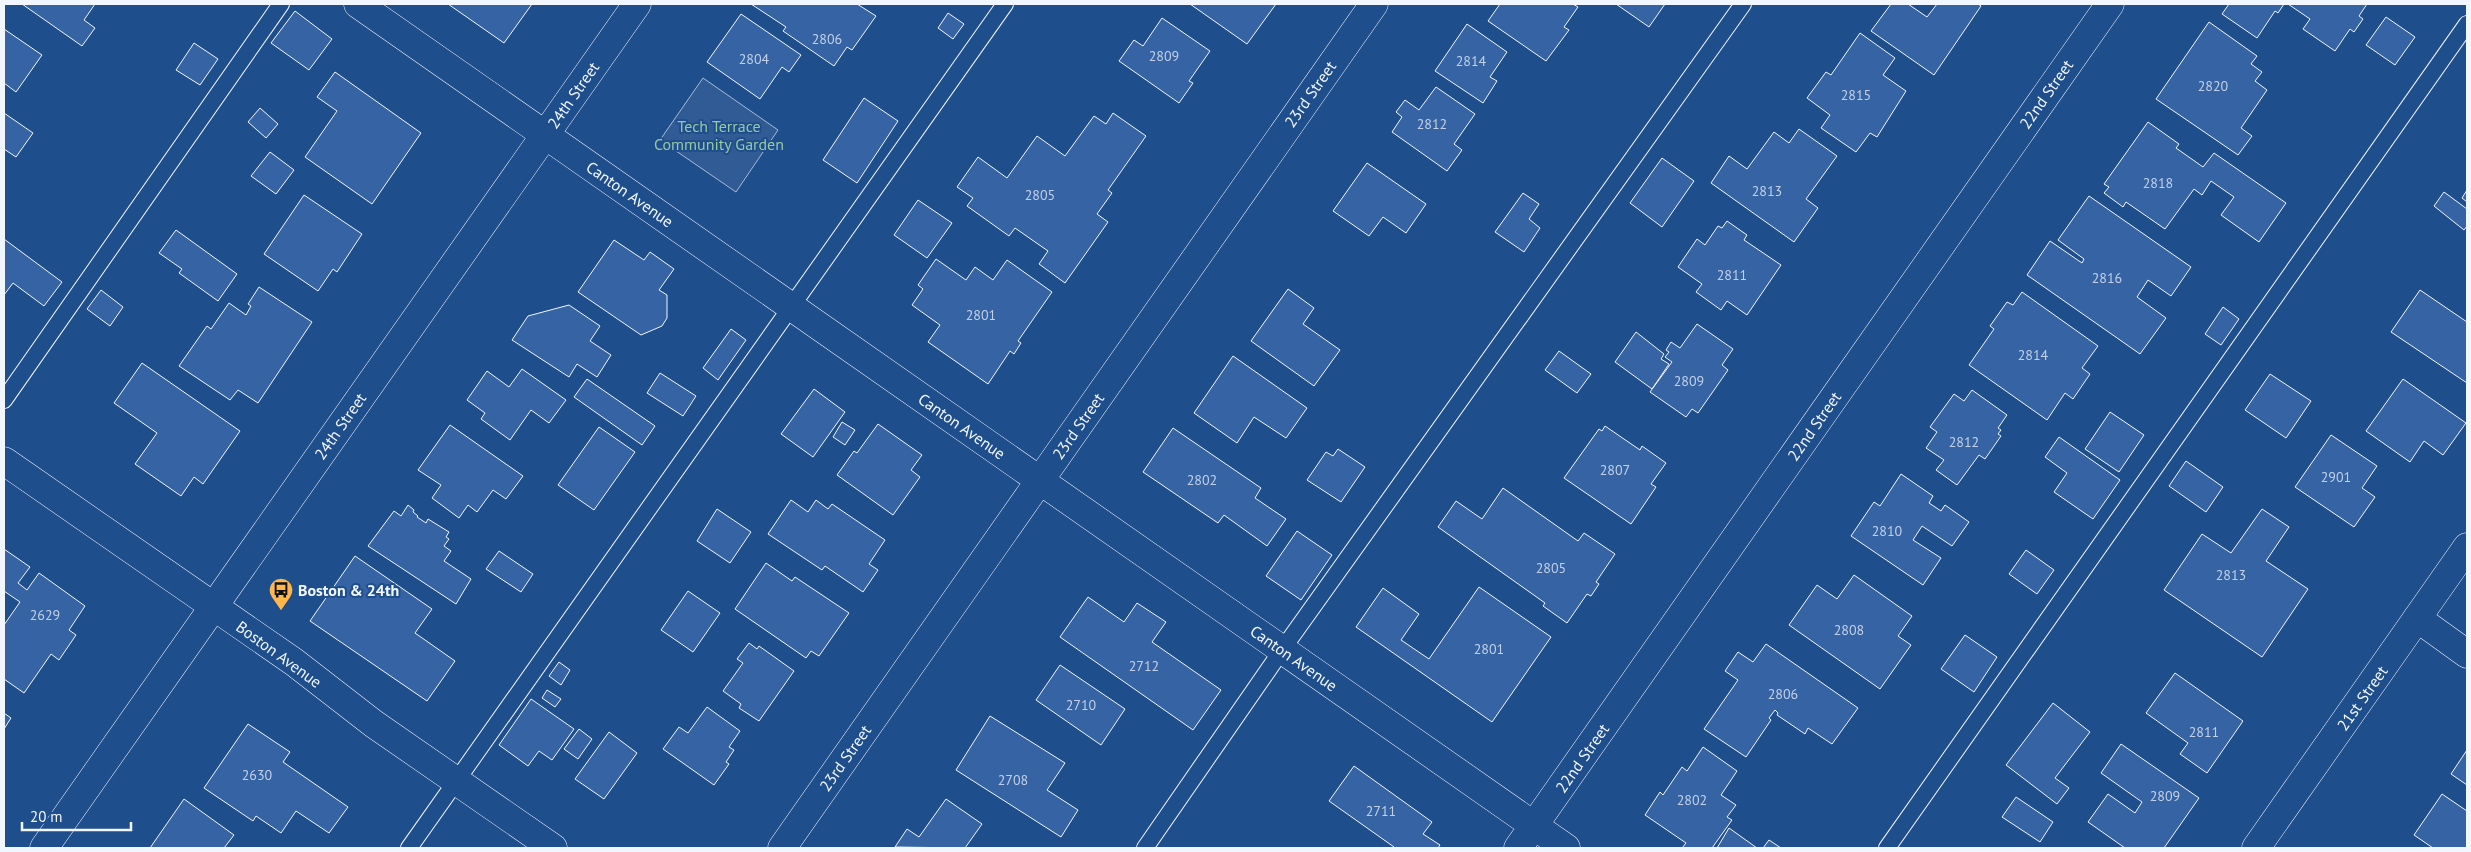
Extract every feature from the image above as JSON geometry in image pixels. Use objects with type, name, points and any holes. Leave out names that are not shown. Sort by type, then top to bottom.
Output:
[{"type":"street","name":"Canton Avenue","points":[[358,4],[1566,848]]},
{"type":"street","name":"24th Street","points":[[44,848],[637,4]]},
{"type":"street","name":"23rd Street","points":[[782,848],[1374,4]]},
{"type":"street","name":"22nd Street","points":[[1518,848],[2110,4]]},
{"type":"street","name":"Boston Avenue","points":[[4,461],[294,662],[374,724],[553,848]]},
{"type":"street","name":"21st Street","points":[[2256,848],[2467,547]]},
{"type":"street","points":[[2417,618],[2467,654]]},
{"type":"lane","points":[[4,400],[281,4]]},
{"type":"lane","points":[[409,848],[1005,4]]},
{"type":"lane","points":[[1145,848],[1282,650],[1743,4]]},
{"type":"lane","points":[[1888,848],[2467,24]]},
{"type":"shaded area","name":"Tech Terrace Community Garden","points":[[703,78],[778,130],[736,192],[660,140]]},
{"type":"building","points":[[22,4],[95,4],[84,20],[95,28],[82,46]]},
{"type":"building","points":[[448,4],[532,4],[504,43]]},
{"type":"building","points":[[751,4],[857,4],[876,16],[852,50],[847,47],[834,66],[783,31],[786,27]]},
{"type":"building","points":[[1190,4],[1276,4],[1247,44]]},
{"type":"building","points":[[1500,4],[1573,4],[1578,7],[1564,27],[1569,30],[1546,61],[1488,21]]},
{"type":"building","points":[[1616,4],[1665,4],[1649,27]]},
{"type":"building","points":[[1891,4],[1908,4],[1927,17],[1937,4],[1978,4],[1981,6],[1934,75],[1871,31]]},
{"type":"building","points":[[2229,4],[2284,4],[2278,13],[2275,11],[2257,38],[2222,14]]},
{"type":"building","points":[[2288,4],[2367,4],[2359,16],[2363,19],[2354,32],[2350,29],[2335,51],[2303,29],[2310,19]]},
{"type":"building","points":[[295,11],[332,39],[309,70],[271,43]]},
{"type":"building","points":[[948,13],[964,24],[953,39],[938,28]]},
{"type":"building","points":[[741,14],[801,55],[789,72],[782,67],[760,99],[707,62]]},
{"type":"building","points":[[2386,17],[2415,37],[2395,65],[2366,45]]},
{"type":"building","points":[[1162,18],[1210,51],[1189,81],[1193,83],[1179,103],[1119,61],[1134,40],[1143,46]]},
{"type":"building","points":[[2209,22],[2257,56],[2251,64],[2262,72],[2255,81],[2267,90],[2241,128],[2252,136],[2238,155],[2156,99]]},
{"type":"building","points":[[1467,24],[1507,52],[1490,77],[1497,81],[1483,103],[1435,71]]},
{"type":"building","points":[[4,29],[42,55],[16,92],[4,83]]},
{"type":"building","points":[[1860,33],[1895,58],[1883,75],[1906,91],[1877,137],[1870,133],[1856,152],[1821,128],[1830,115],[1807,98],[1826,72],[1831,75]]},
{"type":"building","points":[[194,43],[218,59],[200,85],[176,70]]},
{"type":"building","points":[[335,72],[421,133],[372,204],[305,157],[337,111],[317,97]]},
{"type":"building","points":[[1436,87],[1475,114],[1454,144],[1462,150],[1447,171],[1392,132],[1402,117],[1396,112],[1405,100],[1419,110]]},
{"type":"building","points":[[864,98],[898,121],[857,183],[823,160]]},
{"type":"building","points":[[260,108],[278,124],[266,138],[248,122]]},
{"type":"building","points":[[4,113],[33,133],[16,157],[4,149]]},
{"type":"building","points":[[1113,113],[1146,136],[1108,190],[1112,193],[1097,214],[1108,222],[1065,283],[1039,264],[1048,251],[1015,228],[1009,236],[967,206],[973,198],[957,187],[978,157],[1007,178],[1037,136],[1065,156],[1094,116],[1106,124]]},
{"type":"building","points":[[2148,122],[2179,144],[2176,148],[2203,167],[2214,153],[2286,203],[2259,242],[2221,215],[2234,197],[2211,181],[2202,195],[2194,189],[2165,229],[2126,202],[2123,207],[2104,193],[2109,187],[2104,184]]},
{"type":"building","points":[[1799,129],[1837,156],[1806,199],[1818,208],[1794,242],[1711,183],[1729,156],[1747,169],[1774,132],[1789,143]]},
{"type":"building","points":[[270,152],[294,170],[276,194],[251,176]]},
{"type":"building","points":[[1662,158],[1694,181],[1662,227],[1630,203]]},
{"type":"building","points":[[1367,163],[1426,204],[1406,233],[1383,217],[1369,236],[1333,211]]},
{"type":"building","points":[[2467,190],[2467,202],[2462,198]]},
{"type":"building","points":[[2444,192],[2467,209],[2467,226],[2464,230],[2434,206]]},
{"type":"building","points":[[1523,193],[1539,204],[1529,219],[1540,228],[1524,252],[1495,232]]},
{"type":"building","points":[[304,195],[362,234],[337,272],[333,269],[318,291],[264,254]]},
{"type":"building","points":[[2089,196],[2191,267],[2171,296],[2148,280],[2137,297],[2166,318],[2140,354],[2027,275],[2050,241],[2082,263],[2084,259],[2058,240]]},
{"type":"building","points":[[918,200],[952,223],[927,258],[894,235]]},
{"type":"building","points":[[1727,221],[1747,235],[1744,240],[1781,265],[1747,315],[1727,301],[1721,310],[1696,292],[1702,284],[1678,267],[1697,239],[1705,245],[1718,226],[1722,228]]},
{"type":"building","points":[[176,230],[237,274],[218,301],[179,273],[182,269],[159,253]]},
{"type":"building","points":[[4,239],[62,282],[44,306],[13,283],[4,295]]},
{"type":"building","points":[[614,240],[644,260],[650,252],[674,269],[659,290],[667,295],[667,318],[662,326],[641,335],[578,292]]},
{"type":"building","points":[[936,259],[966,280],[975,267],[993,280],[1007,260],[1052,292],[1018,341],[1021,343],[1014,354],[1010,351],[988,384],[928,342],[940,325],[912,305],[923,289],[918,285]]},
{"type":"building","points":[[259,287],[312,322],[258,403],[238,390],[230,400],[179,366],[207,326],[211,329],[229,303],[246,315],[251,306],[248,304]]},
{"type":"building","points":[[1288,289],[1314,308],[1303,324],[1340,350],[1314,386],[1251,341]]},
{"type":"building","points":[[101,290],[123,307],[110,326],[87,309]]},
{"type":"building","points":[[2420,290],[2467,322],[2467,383],[2391,332]]},
{"type":"building","points":[[2022,292],[2098,346],[2082,368],[2090,374],[2073,399],[2065,393],[2047,420],[1969,365],[1994,329],[1990,326],[2007,302],[2013,305]]},
{"type":"building","points":[[569,305],[600,326],[590,341],[611,355],[597,377],[577,364],[569,377],[512,340],[528,316]]},
{"type":"building","points":[[2223,307],[2239,319],[2221,345],[2205,334]]},
{"type":"building","points":[[1697,324],[1733,349],[1722,365],[1728,370],[1698,413],[1692,409],[1686,417],[1650,392],[1672,362],[1665,357],[1669,352],[1666,350],[1671,342],[1680,348]]},
{"type":"building","points":[[731,329],[746,340],[718,380],[703,368]]},
{"type":"building","points":[[1636,332],[1664,354],[1661,359],[1669,364],[1652,389],[1615,362]]},
{"type":"building","points":[[1559,351],[1591,374],[1577,393],[1545,370]]},
{"type":"building","points":[[1233,356],[1307,408],[1286,438],[1254,417],[1237,443],[1194,413]]},
{"type":"building","points":[[142,363],[240,431],[203,484],[194,477],[181,496],[135,464],[157,433],[114,403]]},
{"type":"building","points":[[522,369],[566,400],[549,423],[531,410],[510,440],[481,419],[485,413],[467,400],[487,371],[509,387]]},
{"type":"building","points":[[660,373],[696,396],[683,416],[647,393]]},
{"type":"building","points":[[2270,374],[2311,401],[2286,438],[2245,410]]},
{"type":"building","points":[[587,379],[655,426],[642,445],[574,397]]},
{"type":"building","points":[[2403,379],[2466,423],[2443,455],[2424,441],[2410,462],[2366,431]]},
{"type":"building","points":[[814,389],[845,412],[813,457],[781,434]]},
{"type":"building","points":[[1972,390],[2007,415],[1998,428],[2001,430],[1998,434],[2001,436],[1985,459],[1979,455],[1957,485],[1936,470],[1944,460],[1926,448],[1937,432],[1930,427],[1954,394],[1964,401]]},
{"type":"building","points":[[2110,412],[2144,435],[2119,472],[2085,449]]},
{"type":"building","points":[[842,422],[855,430],[845,445],[833,437]]},
{"type":"building","points":[[878,424],[922,455],[911,470],[920,477],[893,515],[837,475],[854,451],[857,453]]},
{"type":"building","points":[[450,425],[523,476],[506,499],[493,490],[477,512],[468,505],[459,518],[432,498],[441,485],[418,470]]},
{"type":"building","points":[[1605,426],[1640,450],[1642,446],[1666,463],[1651,484],[1656,487],[1631,524],[1564,478],[1599,429],[1602,431]]},
{"type":"building","points":[[599,427],[635,452],[594,510],[558,485]]},
{"type":"building","points":[[1173,428],[1261,488],[1255,498],[1286,519],[1267,546],[1224,515],[1218,523],[1143,472]]},
{"type":"building","points":[[2331,435],[2377,466],[2362,488],[2375,497],[2354,527],[2295,487]]},
{"type":"building","points":[[2059,437],[2120,480],[2093,519],[2054,492],[2067,473],[2045,457]]},
{"type":"building","points":[[1338,449],[1365,467],[1341,502],[1307,480],[1326,452],[1333,456]]},
{"type":"building","points":[[2186,461],[2223,487],[2206,512],[2169,486]]},
{"type":"building","points":[[1901,474],[1933,496],[1929,503],[1941,511],[1945,505],[1969,522],[1952,546],[1922,526],[1913,540],[1941,558],[1923,585],[1851,536],[1874,502],[1880,506]]},
{"type":"building","points":[[1503,488],[1578,541],[1584,533],[1615,554],[1596,582],[1599,584],[1591,596],[1587,594],[1567,623],[1543,606],[1545,603],[1438,527],[1456,501],[1482,519]]},
{"type":"building","points":[[791,500],[808,512],[816,500],[828,509],[832,504],[885,540],[869,564],[878,570],[863,592],[825,566],[822,570],[768,534]]},
{"type":"building","points":[[408,505],[414,510],[413,512],[417,517],[426,523],[428,519],[449,532],[446,537],[449,539],[444,546],[451,551],[444,561],[471,579],[456,604],[368,546],[394,511],[401,516]]},
{"type":"building","points":[[717,509],[751,532],[730,563],[697,541]]},
{"type":"building","points":[[2262,509],[2289,527],[2266,561],[2308,589],[2262,657],[2164,590],[2202,534],[2231,553]]},
{"type":"building","points":[[1297,531],[1332,555],[1301,600],[1266,576]]},
{"type":"building","points":[[4,549],[30,567],[18,583],[27,590],[39,573],[85,606],[69,630],[76,635],[59,660],[51,654],[24,693],[4,679],[4,625],[20,602],[4,591]]},
{"type":"building","points":[[2026,550],[2054,570],[2037,594],[2009,574]]},
{"type":"building","points":[[499,551],[533,574],[521,592],[486,569]]},
{"type":"building","points":[[355,556],[432,609],[415,633],[455,661],[427,701],[310,621]]},
{"type":"building","points":[[766,563],[792,581],[795,577],[849,613],[819,656],[811,651],[806,658],[735,609]]},
{"type":"building","points":[[1854,575],[1912,616],[1898,636],[1911,645],[1880,689],[1789,625],[1817,585],[1837,599]]},
{"type":"building","points":[[1479,587],[1551,637],[1492,722],[1356,627],[1383,588],[1419,614],[1401,640],[1429,659]]},
{"type":"building","points":[[688,591],[720,613],[693,652],[661,630]]},
{"type":"building","points":[[1088,597],[1124,622],[1137,603],[1166,622],[1152,642],[1221,690],[1193,730],[1060,637]]},
{"type":"building","points":[[1965,635],[1997,657],[1974,692],[1941,669]]},
{"type":"building","points":[[749,643],[757,649],[759,646],[794,671],[759,721],[739,708],[741,704],[723,691],[743,663],[737,659]]},
{"type":"building","points":[[1766,644],[1858,708],[1832,744],[1808,728],[1805,734],[1777,715],[1778,713],[1775,710],[1769,718],[1771,720],[1746,757],[1704,729],[1738,680],[1725,671],[1738,652],[1753,662]]},
{"type":"building","points":[[559,662],[570,670],[561,685],[549,676]]},
{"type":"building","points":[[1060,665],[1125,709],[1101,745],[1036,700]]},
{"type":"building","points":[[2175,673],[2243,721],[2207,773],[2180,754],[2188,743],[2146,713]]},
{"type":"building","points":[[547,690],[561,699],[555,707],[542,698]]},
{"type":"building","points":[[531,699],[574,729],[552,760],[539,751],[528,766],[499,745]]},
{"type":"building","points":[[2053,703],[2090,732],[2055,778],[2069,788],[2057,804],[2006,765]]},
{"type":"building","points":[[707,707],[740,731],[729,747],[734,750],[726,762],[729,764],[714,785],[663,749],[679,727],[688,733]]},
{"type":"building","points":[[4,713],[11,718],[4,729]]},
{"type":"building","points":[[990,716],[1065,763],[1047,790],[1078,810],[1061,837],[956,770]]},
{"type":"building","points":[[248,724],[290,752],[283,762],[348,807],[329,833],[296,811],[281,833],[256,816],[253,821],[204,788]]},
{"type":"building","points":[[579,729],[592,739],[578,759],[564,749]]},
{"type":"building","points":[[609,732],[637,753],[604,799],[575,779]]},
{"type":"building","points":[[2121,744],[2199,798],[2164,848],[2125,848],[2088,822],[2108,794],[2135,813],[2142,802],[2101,773]]},
{"type":"building","points":[[1703,747],[1737,771],[1721,795],[1736,805],[1727,817],[1732,820],[1712,848],[1682,848],[1686,843],[1645,815],[1660,792],[1663,795],[1682,767],[1687,771]]},
{"type":"building","points":[[2467,750],[2467,785],[2451,774]]},
{"type":"building","points":[[1354,766],[1432,822],[1423,834],[1440,845],[1438,848],[1393,848],[1329,801]]},
{"type":"building","points":[[2442,794],[2467,811],[2467,848],[2433,848],[2414,835]]},
{"type":"building","points":[[2016,797],[2053,822],[2040,842],[2002,817]]},
{"type":"building","points":[[184,799],[234,835],[224,848],[150,848]]},
{"type":"building","points":[[946,799],[982,824],[965,848],[895,847],[907,829],[919,837]]},
{"type":"building","points":[[1729,828],[1757,848],[1717,848]]},
{"type":"building","points":[[1769,840],[1781,848],[1763,848]]},
{"type":"place","name":"Boston & 24th","points":[[281,611]]}]
